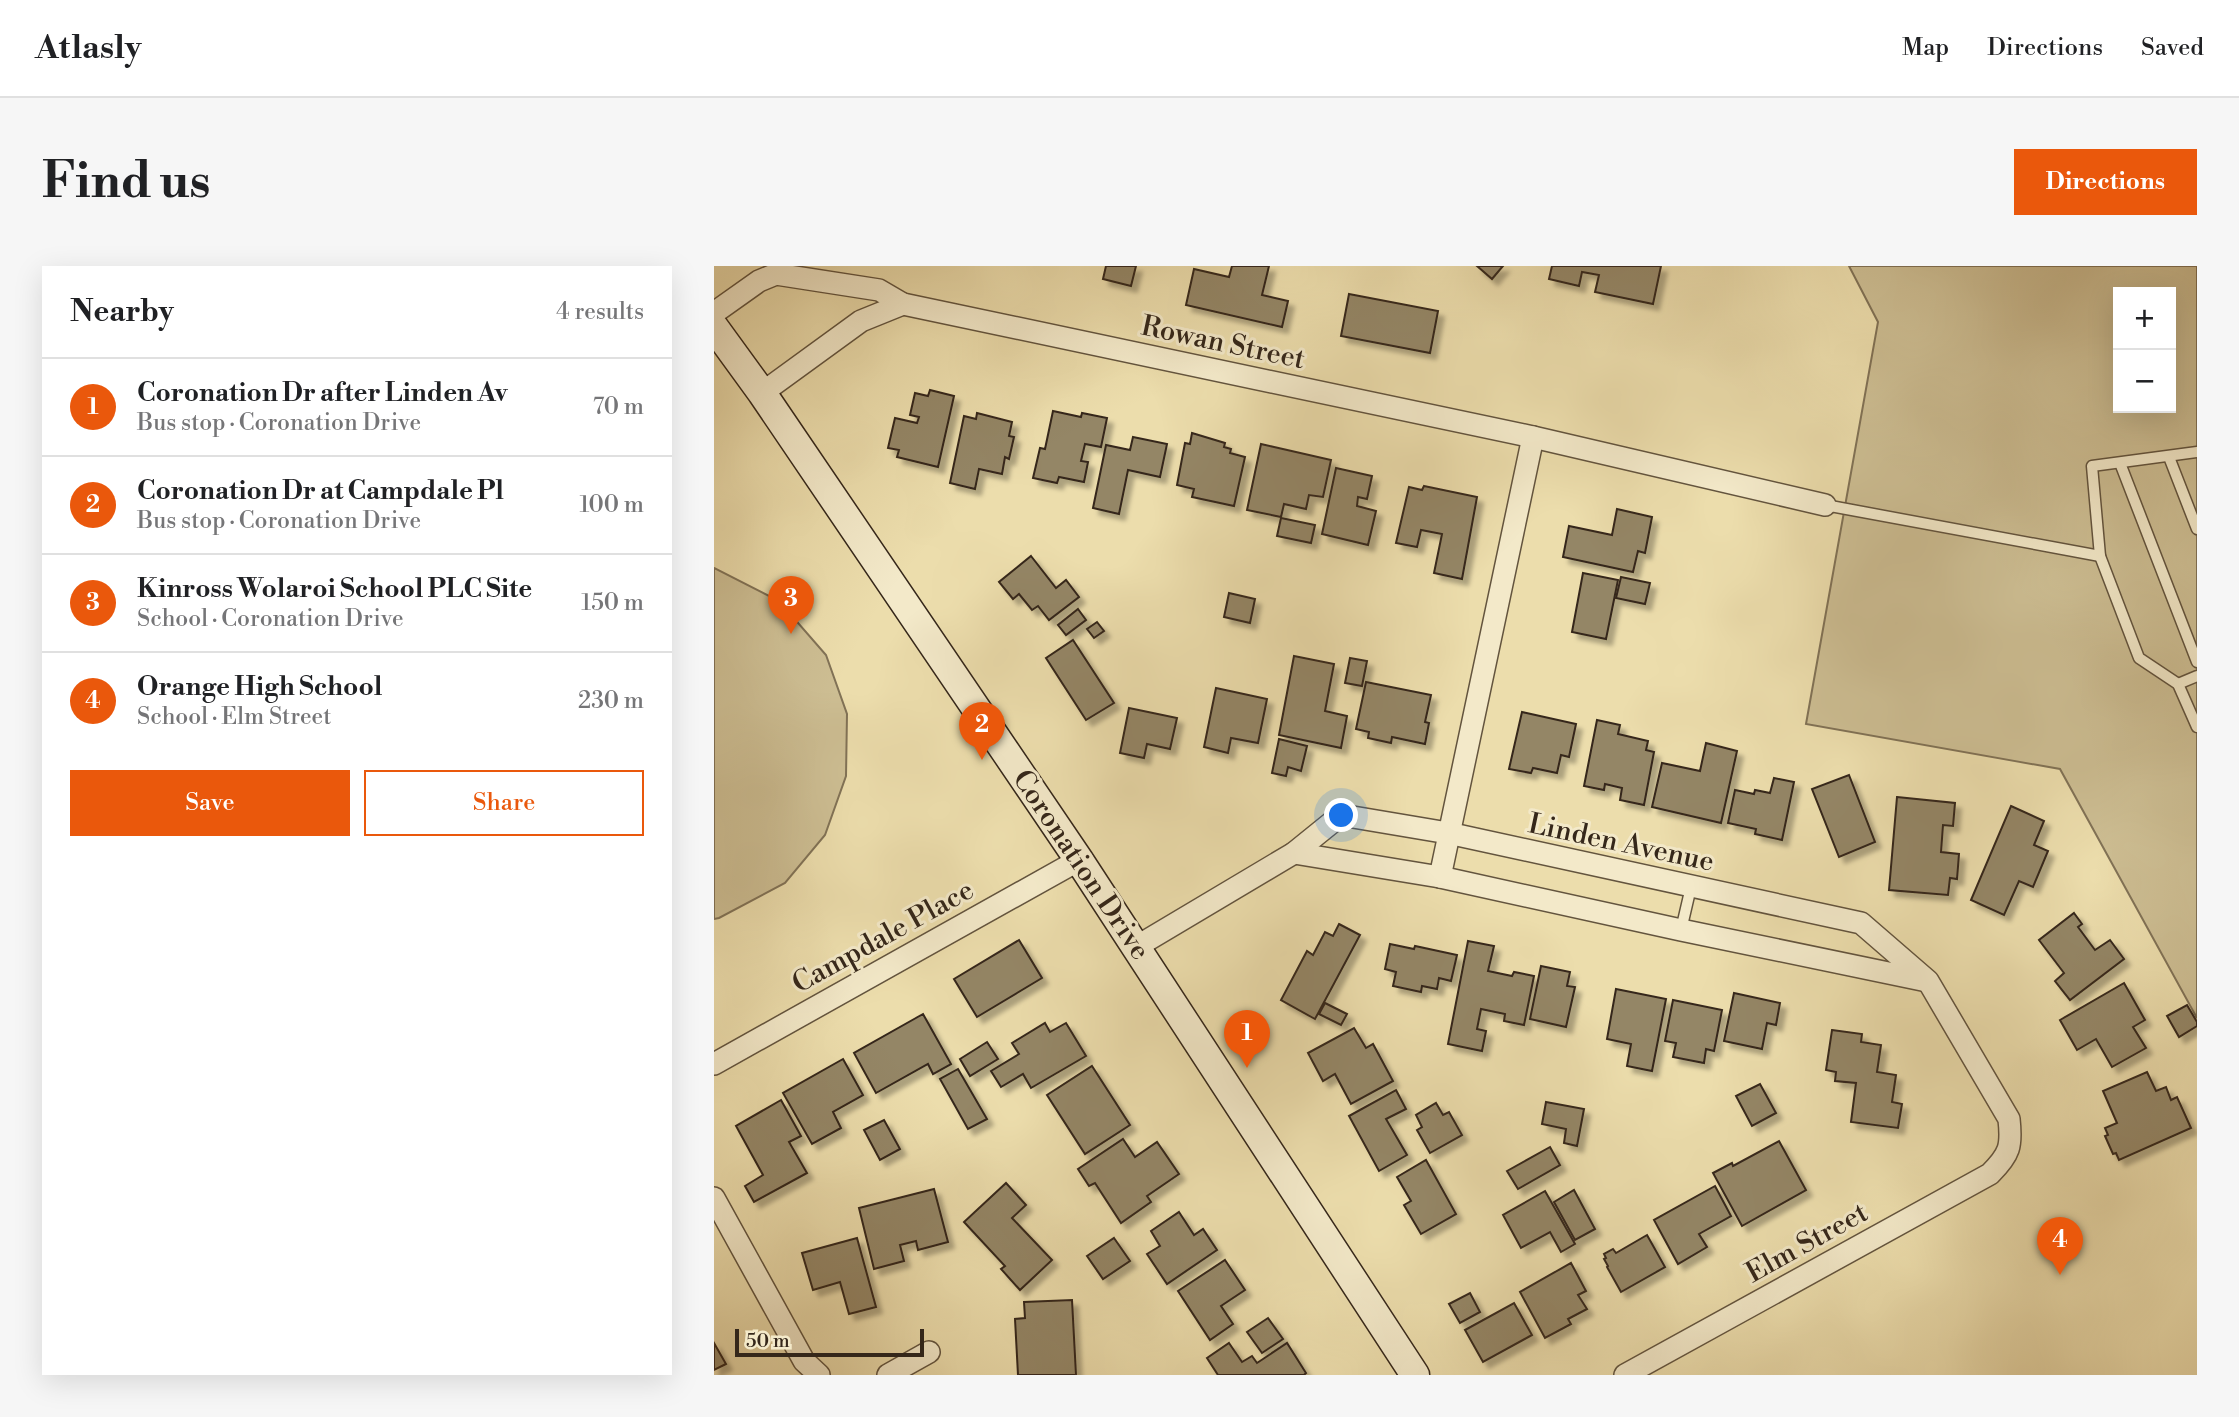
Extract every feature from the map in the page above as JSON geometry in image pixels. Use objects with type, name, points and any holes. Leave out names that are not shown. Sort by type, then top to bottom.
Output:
[{"type":"main road","name":"Coronation Drive","points":[[719,343],[762,393],[1079,860],[1415,1375]]},
{"type":"street","name":"Rowan Street","points":[[714,313],[758,281],[776,274],[879,290],[903,304],[1533,437],[1825,505]]},
{"type":"street","points":[[762,393],[860,321],[903,304]]},
{"type":"street","points":[[1440,877],[1447,833],[1533,437]]},
{"type":"street","name":"Linden Avenue","points":[[1136,947],[1294,853],[1340,815],[1447,833],[1861,923],[1928,981],[2009,1119],[2009,1151]]},
{"type":"street","points":[[1294,853],[1440,877],[1928,981]]},
{"type":"street","name":"Campdale Place","points":[[714,1064],[1079,860]]},
{"type":"street","name":"Elm Street","points":[[1625,1375],[1990,1174],[2009,1151]]},
{"type":"street","points":[[714,1198],[804,1361],[819,1375]]},
{"type":"street","points":[[888,1375],[929,1352]]},
{"type":"lane","points":[[2197,452],[2092,466],[2100,556],[2138,659],[2178,684],[2197,727]]},
{"type":"lane","points":[[2169,457],[2197,529]]},
{"type":"lane","points":[[2120,463],[2197,662]]},
{"type":"lane","points":[[1825,505],[2100,556]]},
{"type":"lane","points":[[2178,684],[2197,676]]},
{"type":"lane","points":[[1681,930],[1691,887]]},
{"type":"shaded area","points":[[1849,266],[2197,266],[2197,1018],[2060,769],[1806,724],[1878,322]]},
{"type":"shaded area","points":[[714,568],[779,601],[826,655],[847,714],[846,776],[825,835],[785,883],[714,919]]},
{"type":"building","points":[[1106,266],[1136,266],[1131,286],[1103,279]]},
{"type":"building","points":[[1232,266],[1269,266],[1262,295],[1288,301],[1282,327],[1186,305],[1194,269],[1229,277]]},
{"type":"building","points":[[1477,266],[1503,266],[1492,279]]},
{"type":"building","points":[[1552,266],[1661,266],[1653,304],[1595,292],[1599,275],[1582,272],[1579,286],[1549,279]]},
{"type":"building","points":[[1349,294],[1438,311],[1430,353],[1341,336]]},
{"type":"building","points":[[930,390],[954,396],[938,467],[897,457],[899,450],[888,448],[895,418],[917,423],[919,417],[910,415],[915,393],[928,396]]},
{"type":"building","points":[[1053,411],[1081,417],[1082,413],[1107,418],[1101,447],[1085,444],[1081,461],[1088,462],[1084,482],[1059,477],[1057,483],[1033,478],[1040,448],[1045,449]]},
{"type":"building","points":[[977,413],[1012,422],[1009,436],[1014,437],[1009,459],[1005,457],[1002,474],[979,469],[975,489],[950,483],[964,416],[976,419]]},
{"type":"building","points":[[1192,433],[1225,443],[1224,447],[1231,449],[1230,453],[1245,457],[1234,506],[1192,497],[1194,489],[1177,485],[1185,443],[1190,444]]},
{"type":"building","points":[[1133,437],[1167,444],[1160,477],[1128,470],[1119,514],[1093,508],[1106,445],[1130,450]]},
{"type":"building","points":[[1261,444],[1331,460],[1323,497],[1309,495],[1306,509],[1284,504],[1281,517],[1247,510]]},
{"type":"building","points":[[1336,468],[1372,476],[1367,499],[1358,497],[1357,506],[1376,511],[1368,545],[1322,534]]},
{"type":"building","points":[[1424,486],[1477,497],[1462,579],[1434,573],[1442,534],[1421,530],[1417,547],[1396,543],[1409,487],[1422,490]]},
{"type":"building","points":[[1617,509],[1652,517],[1645,553],[1638,551],[1633,572],[1563,557],[1569,526],[1612,535]]},
{"type":"building","points":[[1281,518],[1315,525],[1311,543],[1277,536]]},
{"type":"building","points":[[1031,556],[1056,588],[1066,580],[1079,597],[1049,620],[1038,606],[1032,610],[1019,594],[1013,599],[999,582]]},
{"type":"building","points":[[1583,573],[1618,580],[1606,639],[1572,632]]},
{"type":"building","points":[[1621,577],[1650,583],[1645,604],[1616,598]]},
{"type":"building","points":[[1229,593],[1255,599],[1250,623],[1224,617]]},
{"type":"building","points":[[1078,609],[1086,620],[1066,635],[1058,625]]},
{"type":"building","points":[[1097,622],[1104,631],[1094,638],[1087,629]]},
{"type":"building","points":[[1073,640],[1114,703],[1086,720],[1046,658]]},
{"type":"building","points":[[1294,656],[1334,664],[1325,711],[1347,716],[1341,748],[1279,735]]},
{"type":"building","points":[[1350,658],[1367,661],[1362,686],[1345,683]]},
{"type":"building","points":[[1366,682],[1431,695],[1425,722],[1429,723],[1425,744],[1392,737],[1391,743],[1368,738],[1369,732],[1356,729]]},
{"type":"building","points":[[1216,688],[1267,699],[1258,743],[1231,738],[1228,753],[1204,747]]},
{"type":"building","points":[[1129,708],[1177,718],[1170,749],[1147,744],[1144,758],[1120,753]]},
{"type":"building","points":[[1522,712],[1576,724],[1569,757],[1561,755],[1557,773],[1533,768],[1531,773],[1509,769]]},
{"type":"building","points":[[1597,720],[1620,725],[1618,734],[1648,741],[1646,750],[1654,752],[1644,805],[1620,800],[1622,788],[1605,784],[1604,790],[1584,786]]},
{"type":"building","points":[[1279,739],[1307,746],[1301,771],[1288,767],[1286,776],[1272,773]]},
{"type":"building","points":[[1706,743],[1737,751],[1721,823],[1652,807],[1662,763],[1700,771]]},
{"type":"building","points":[[1849,775],[1875,842],[1839,857],[1812,789]]},
{"type":"building","points":[[1774,778],[1794,782],[1782,840],[1755,834],[1756,829],[1728,823],[1735,790],[1754,794],[1755,790],[1770,793]]},
{"type":"building","points":[[1897,797],[1955,803],[1953,826],[1943,825],[1941,852],[1959,854],[1957,879],[1950,878],[1948,895],[1889,890]]},
{"type":"building","points":[[2011,806],[2044,821],[2034,845],[2048,851],[2033,887],[2019,881],[2004,915],[1971,900]]},
{"type":"building","points":[[2074,913],[2082,924],[2078,927],[2095,950],[2110,940],[2124,959],[2070,1000],[2055,981],[2064,973],[2039,940]]},
{"type":"building","points":[[1339,924],[1360,935],[1315,1019],[1281,1000],[1307,951],[1313,955],[1325,932],[1333,936]]},
{"type":"building","points":[[1019,940],[1042,978],[977,1017],[954,979]]},
{"type":"building","points":[[1468,941],[1494,946],[1488,971],[1512,976],[1514,972],[1534,976],[1524,1025],[1504,1021],[1505,1014],[1481,1009],[1477,1029],[1486,1031],[1482,1051],[1448,1044]]},
{"type":"building","points":[[1390,944],[1457,955],[1451,981],[1439,978],[1437,989],[1422,986],[1421,992],[1393,986],[1396,972],[1385,969]]},
{"type":"building","points":[[1541,966],[1570,972],[1567,986],[1575,987],[1566,1027],[1530,1019]]},
{"type":"building","points":[[2124,983],[2145,1020],[2133,1027],[2146,1048],[2112,1067],[2096,1039],[2077,1050],[2060,1020]]},
{"type":"building","points":[[1616,989],[1666,999],[1652,1071],[1627,1066],[1631,1044],[1607,1039]]},
{"type":"building","points":[[1734,993],[1780,1003],[1776,1025],[1767,1023],[1762,1049],[1724,1041]]},
{"type":"building","points":[[1673,1000],[1722,1010],[1714,1051],[1706,1049],[1704,1063],[1673,1057],[1676,1043],[1665,1041]]},
{"type":"building","points":[[1325,1003],[1347,1014],[1341,1025],[1319,1014]]},
{"type":"building","points":[[2187,1005],[2197,1026],[2179,1037],[2167,1016]]},
{"type":"building","points":[[923,1014],[951,1064],[933,1074],[928,1064],[876,1093],[854,1053]]},
{"type":"building","points":[[1045,1023],[1050,1032],[1066,1023],[1086,1056],[1031,1088],[1023,1074],[1001,1087],[991,1071],[1019,1054],[1012,1043]]},
{"type":"building","points":[[1354,1028],[1366,1048],[1373,1044],[1393,1081],[1351,1104],[1335,1074],[1323,1081],[1308,1053]]},
{"type":"building","points":[[1832,1030],[1862,1034],[1861,1042],[1881,1045],[1877,1072],[1896,1075],[1892,1102],[1902,1104],[1898,1128],[1851,1122],[1856,1083],[1835,1081],[1836,1072],[1826,1070]]},
{"type":"building","points":[[987,1042],[998,1059],[970,1076],[960,1059]]},
{"type":"building","points":[[843,1059],[863,1095],[833,1112],[841,1128],[812,1144],[783,1093]]},
{"type":"building","points":[[1092,1066],[1130,1125],[1085,1154],[1047,1095]]},
{"type":"building","points":[[958,1069],[987,1119],[968,1129],[940,1079]]},
{"type":"building","points":[[2147,1072],[2156,1091],[2166,1087],[2171,1100],[2177,1097],[2191,1128],[2119,1160],[2116,1153],[2113,1154],[2105,1136],[2108,1135],[2105,1128],[2117,1123],[2103,1091]]},
{"type":"building","points":[[1760,1084],[1776,1113],[1752,1126],[1736,1096]]},
{"type":"building","points":[[1396,1090],[1406,1109],[1386,1119],[1407,1155],[1379,1171],[1349,1116]]},
{"type":"building","points":[[781,1100],[801,1136],[789,1142],[807,1173],[754,1202],[745,1186],[763,1175],[736,1126]]},
{"type":"building","points":[[1546,1102],[1584,1109],[1577,1146],[1564,1143],[1566,1129],[1542,1124]]},
{"type":"building","points":[[1436,1103],[1443,1115],[1449,1112],[1462,1135],[1430,1153],[1417,1130],[1422,1127],[1416,1115]]},
{"type":"building","points":[[884,1120],[900,1149],[880,1160],[864,1130]]},
{"type":"building","points":[[1123,1139],[1135,1157],[1157,1142],[1179,1174],[1147,1196],[1151,1202],[1121,1223],[1095,1183],[1089,1186],[1078,1169]]},
{"type":"building","points":[[1779,1141],[1806,1190],[1742,1226],[1713,1173],[1732,1163],[1733,1166]]},
{"type":"building","points":[[1550,1147],[1560,1165],[1518,1189],[1507,1171]]},
{"type":"building","points":[[1426,1160],[1456,1214],[1421,1234],[1404,1205],[1411,1201],[1397,1177]]},
{"type":"building","points":[[1006,1183],[1026,1205],[1012,1218],[1052,1260],[1020,1290],[1001,1269],[1005,1266],[964,1222]]},
{"type":"building","points":[[1715,1186],[1731,1216],[1699,1234],[1707,1247],[1678,1264],[1654,1220]]},
{"type":"building","points":[[934,1189],[948,1242],[918,1250],[916,1241],[900,1245],[904,1261],[874,1269],[859,1208]]},
{"type":"building","points":[[1574,1190],[1595,1229],[1575,1240],[1554,1202]]},
{"type":"building","points":[[1545,1191],[1575,1244],[1561,1252],[1550,1232],[1521,1248],[1503,1215]]},
{"type":"building","points":[[1179,1212],[1194,1235],[1203,1229],[1217,1250],[1167,1284],[1147,1254],[1160,1246],[1151,1231]]},
{"type":"building","points":[[1647,1235],[1665,1267],[1621,1292],[1607,1267],[1604,1254],[1613,1249],[1616,1253]]},
{"type":"building","points":[[857,1238],[876,1307],[849,1314],[840,1282],[813,1290],[802,1253]]},
{"type":"building","points":[[1114,1238],[1130,1261],[1103,1279],[1087,1256]]},
{"type":"building","points":[[1225,1260],[1245,1290],[1221,1306],[1233,1324],[1210,1340],[1178,1291]]},
{"type":"building","points":[[1571,1263],[1586,1291],[1578,1295],[1587,1309],[1568,1319],[1571,1324],[1545,1338],[1520,1292]]},
{"type":"building","points":[[1470,1293],[1480,1312],[1460,1323],[1449,1304]]},
{"type":"building","points":[[1072,1300],[1076,1375],[1018,1375],[1015,1319],[1025,1318],[1024,1302]]},
{"type":"building","points":[[1514,1303],[1532,1335],[1483,1362],[1465,1330]]},
{"type":"building","points":[[1268,1318],[1283,1339],[1262,1353],[1247,1332]]},
{"type":"building","points":[[714,1343],[726,1364],[714,1370]]},
{"type":"building","points":[[1229,1343],[1242,1362],[1252,1356],[1257,1363],[1287,1343],[1306,1373],[1218,1375],[1207,1358]]},
{"type":"place","name":"Kinross Wolaroi School PLC Site","points":[[791,634]]},
{"type":"place","name":"Coronation Dr at Campdale Pl","points":[[982,760]]},
{"type":"place","name":"Coronation Dr after Linden Av","points":[[1247,1068]]},
{"type":"place","name":"Orange High School","points":[[2060,1275]]}]
